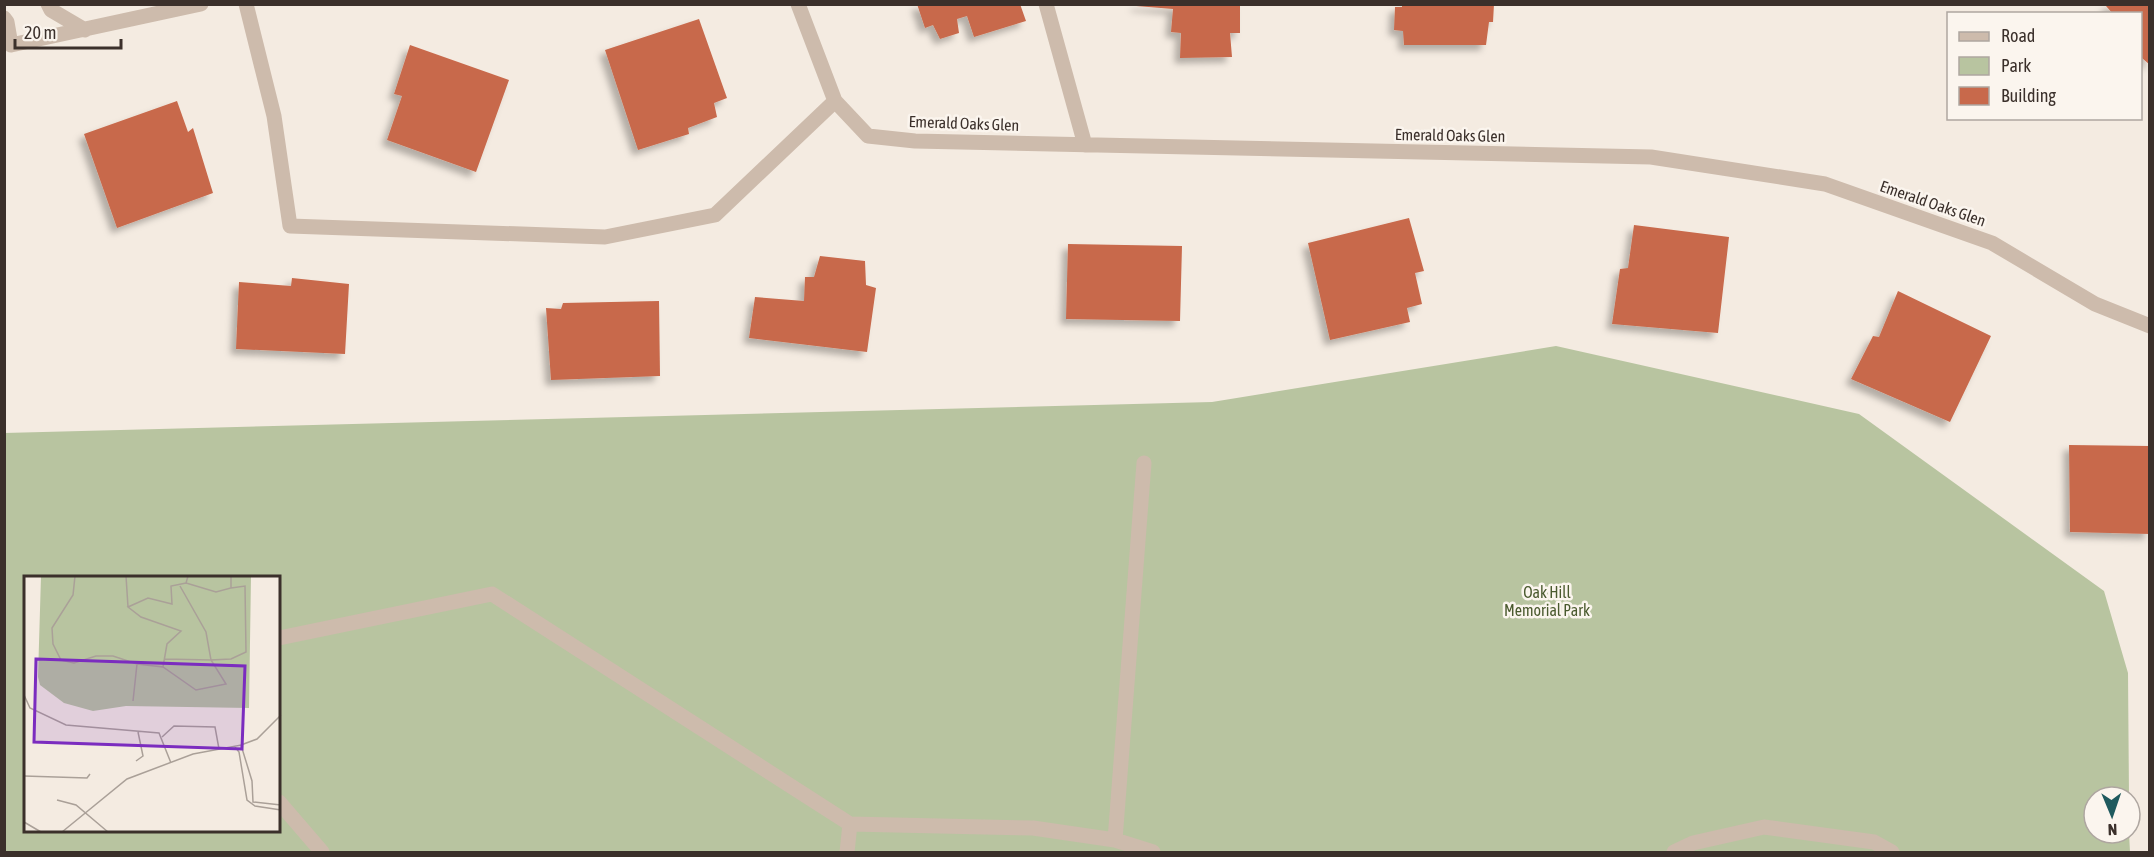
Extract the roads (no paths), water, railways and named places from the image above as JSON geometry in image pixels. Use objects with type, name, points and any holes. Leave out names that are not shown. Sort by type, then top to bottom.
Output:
[{"type":"street","points":[[48,4],[51,10],[86,30]]},
{"type":"street","points":[[4,18],[7,22],[8,46],[201,4]]},
{"type":"street","points":[[246,4],[274,116],[290,226],[604,237],[715,214],[835,101]]},
{"type":"street","name":"Emerald Oaks Glen","points":[[798,4],[835,101],[868,136],[915,141],[1652,157],[1825,184],[1992,243],[2095,304],[2150,326]]},
{"type":"street","points":[[1046,4],[1085,145]]},
{"type":"street","points":[[1115,840],[1144,463]]},
{"type":"street","points":[[280,638],[492,594],[850,825],[1033,828],[1115,840],[1153,852]]},
{"type":"street","points":[[280,803],[322,852]]},
{"type":"street","points":[[848,852],[850,825]]},
{"type":"street","points":[[1674,852],[1693,843],[1764,827],[1874,842],[1892,852]]},
{"type":"park label","name":"Oak Hill Memorial Park","points":[[1547,601]]}]
